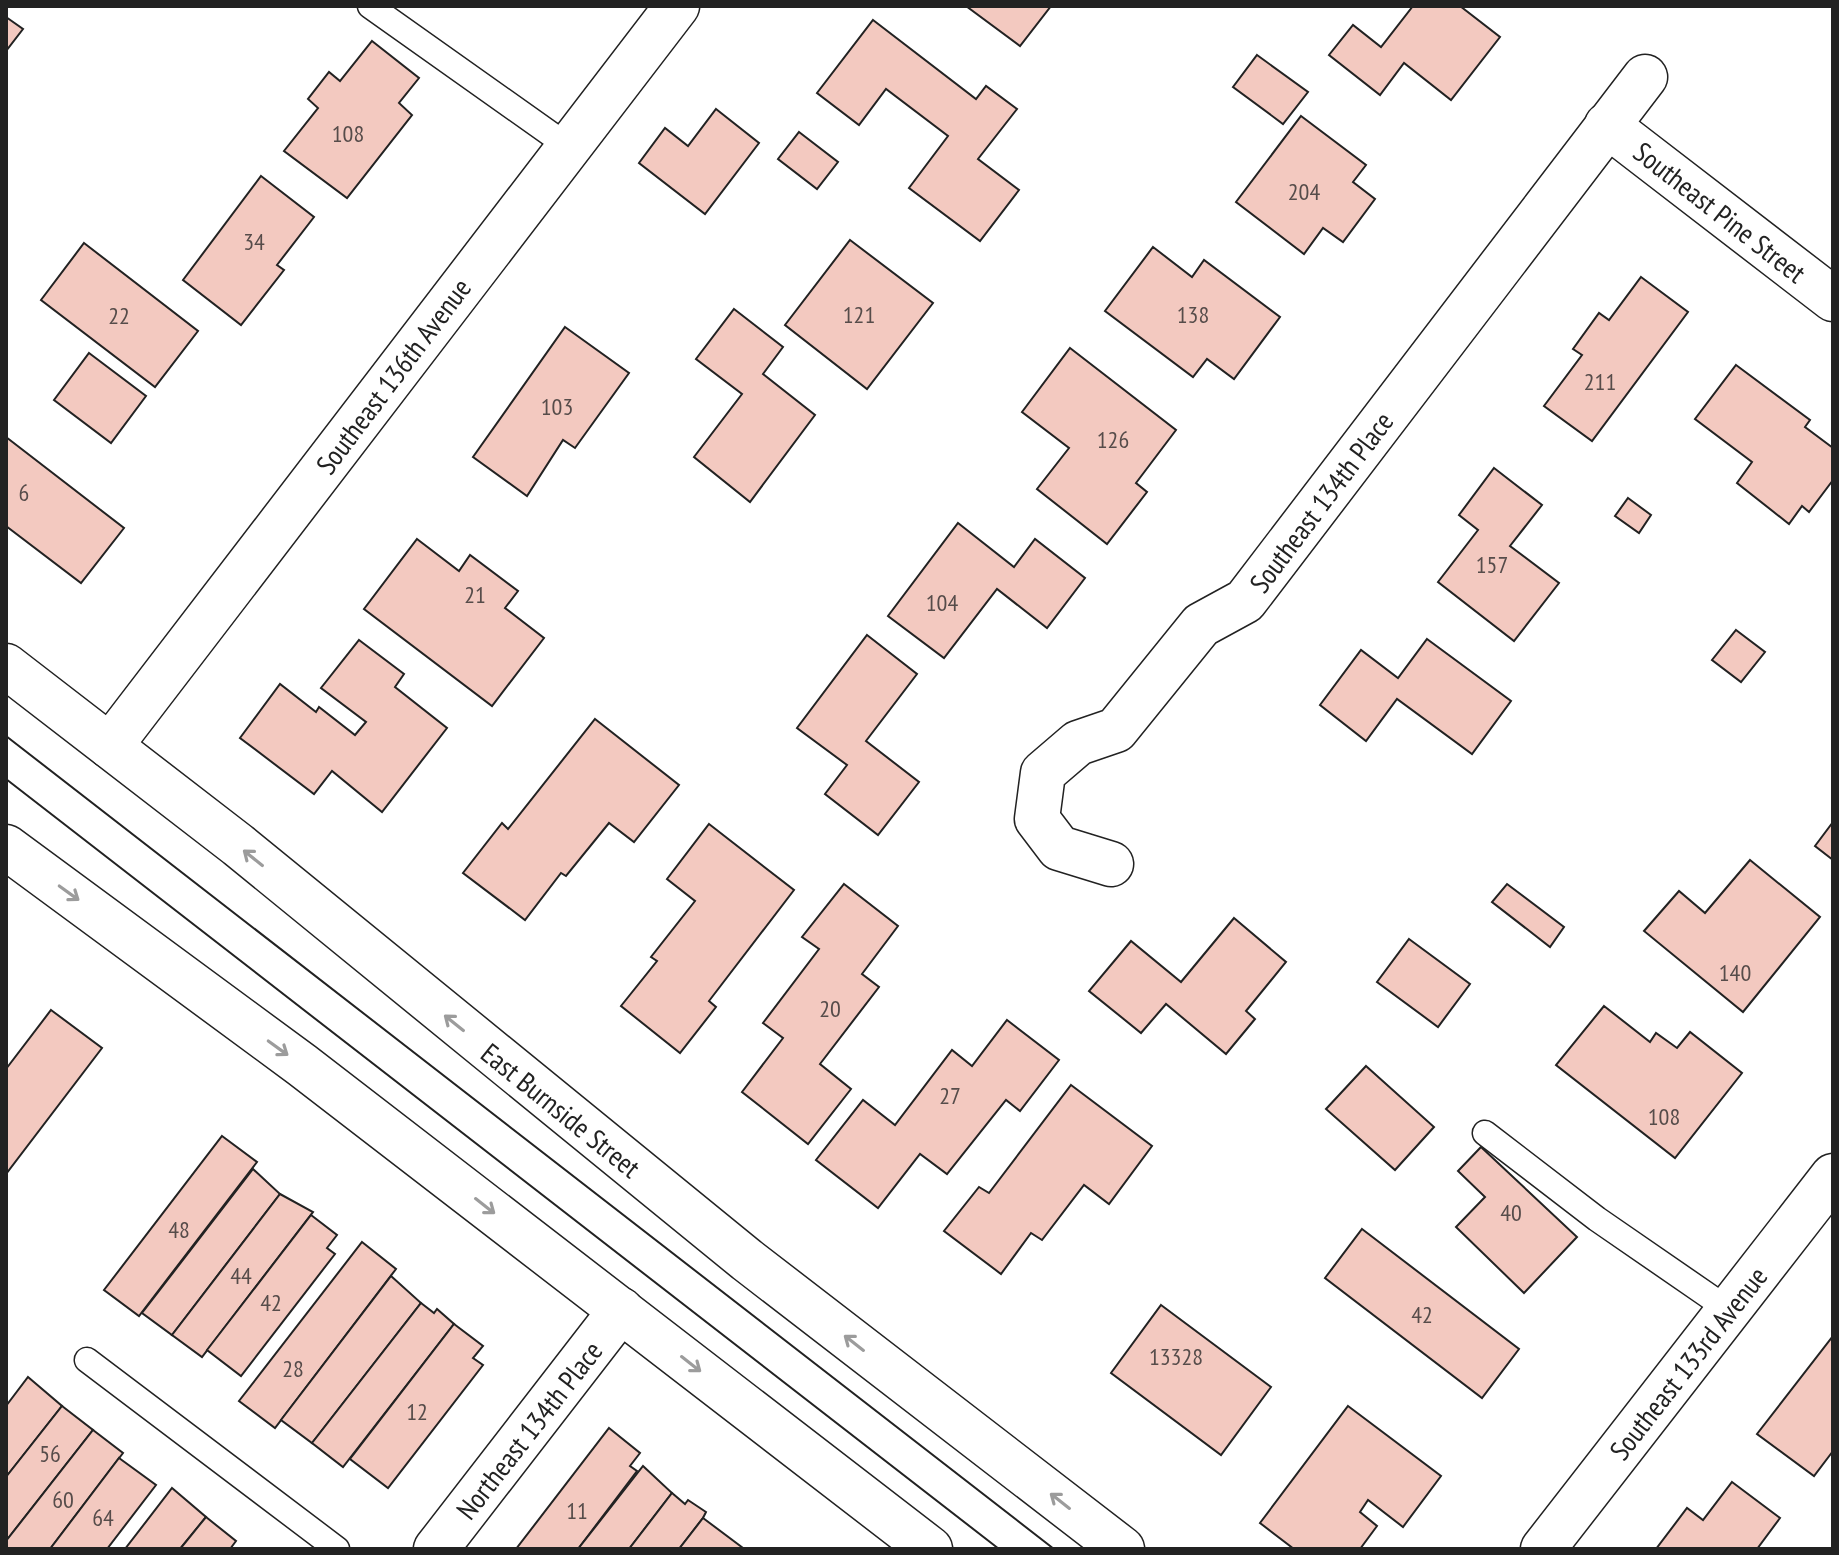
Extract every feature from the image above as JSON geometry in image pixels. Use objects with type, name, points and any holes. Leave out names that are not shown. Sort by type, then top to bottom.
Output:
[{"type":"street","name":"Southeast 136th Avenue","points":[[110,746],[677,6]]},
{"type":"street","name":"Southeast 134th Place","points":[[1111,864],[1059,848],[1037,819],[1043,773],[1078,743],[1116,730],[1201,625],[1245,601],[1645,77]]},
{"type":"street","name":"Southeast Pine Street","points":[[1607,125],[1833,299]]},
{"type":"street","name":"East Burnside Street","points":[[6,666],[238,845],[735,1250],[1122,1549]]},
{"type":"street","points":[[10,857],[302,1065],[930,1549]]},
{"type":"street","name":"Southeast 133rd Avenue","points":[[1543,1549],[1833,1176]]},
{"type":"street","name":"Northeast 134th Place","points":[[436,1549],[621,1310]]},
{"type":"lane","points":[[370,6],[569,147]]},
{"type":"lane","points":[[1485,1133],[1597,1219],[1729,1310]]},
{"type":"lane","points":[[87,1360],[337,1549]]},
{"type":"building","points":[[966,6],[1051,6],[1020,46]]},
{"type":"building","points":[[1413,6],[1460,6],[1500,37],[1451,100],[1404,63],[1380,95],[1329,55],[1353,25],[1381,47]]},
{"type":"building","points":[[6,17],[23,29],[6,51]]},
{"type":"building","points":[[873,20],[976,99],[986,86],[1017,109],[978,159],[1019,190],[980,241],[909,188],[948,136],[886,89],[859,125],[817,93]]},
{"type":"building","points":[[372,41],[419,78],[399,103],[412,115],[347,198],[284,151],[318,108],[308,99],[329,72],[340,81]]},
{"type":"building","points":[[1257,55],[1308,92],[1283,124],[1233,87]]},
{"type":"building","points":[[716,109],[759,143],[705,214],[639,163],[665,128],[688,146]]},
{"type":"building","points":[[1301,116],[1366,165],[1353,182],[1375,199],[1343,242],[1323,228],[1304,254],[1236,202]]},
{"type":"building","points":[[799,132],[838,162],[817,189],[778,159]]},
{"type":"building","points":[[261,176],[314,217],[277,265],[284,270],[241,325],[183,280]]},
{"type":"building","points":[[850,240],[933,303],[867,389],[785,325]]},
{"type":"building","points":[[84,243],[198,331],[155,387],[41,300]]},
{"type":"building","points":[[1153,247],[1192,277],[1204,260],[1280,317],[1234,379],[1207,359],[1193,377],[1105,311]]},
{"type":"building","points":[[1641,277],[1688,312],[1592,441],[1544,406],[1582,355],[1573,349],[1599,313],[1609,320]]},
{"type":"building","points":[[734,309],[783,347],[763,374],[815,415],[750,502],[694,457],[742,394],[696,359]]},
{"type":"building","points":[[565,327],[629,373],[575,448],[563,440],[527,496],[473,457]]},
{"type":"building","points":[[1070,348],[1176,430],[1136,483],[1147,492],[1107,544],[1037,489],[1069,448],[1022,412]]},
{"type":"building","points":[[89,353],[146,396],[111,443],[54,400]]},
{"type":"building","points":[[1736,365],[1810,420],[1805,427],[1833,448],[1833,480],[1809,512],[1802,506],[1789,524],[1737,483],[1752,462],[1695,419]]},
{"type":"building","points":[[6,437],[124,528],[81,583],[6,526]]},
{"type":"building","points":[[1494,468],[1542,505],[1510,546],[1559,583],[1514,641],[1438,582],[1478,530],[1459,515]]},
{"type":"building","points":[[1628,498],[1651,515],[1639,533],[1615,516]]},
{"type":"building","points":[[958,523],[1014,567],[1035,539],[1085,578],[1047,628],[997,589],[944,658],[888,616]]},
{"type":"building","points":[[417,539],[459,571],[470,555],[518,591],[505,608],[544,638],[492,706],[364,609]]},
{"type":"building","points":[[1736,630],[1765,652],[1741,682],[1712,660]]},
{"type":"building","points":[[867,635],[917,674],[866,741],[919,782],[878,835],[825,794],[847,765],[797,728]]},
{"type":"building","points":[[1427,639],[1511,701],[1472,754],[1397,699],[1366,741],[1320,705],[1361,650],[1398,678]]},
{"type":"building","points":[[359,640],[404,674],[395,687],[447,728],[382,812],[332,771],[314,794],[240,738],[280,684],[316,712],[319,707],[355,735],[366,722],[321,688]]},
{"type":"building","points":[[595,719],[679,785],[634,842],[609,823],[566,876],[561,873],[525,920],[463,873],[502,823],[508,829]]},
{"type":"building","points":[[1833,822],[1833,860],[1815,846]]},
{"type":"building","points":[[709,824],[794,890],[709,1001],[716,1007],[680,1053],[621,1006],[657,961],[651,957],[695,901],[667,879]]},
{"type":"building","points":[[1750,860],[1820,917],[1743,1012],[1644,931],[1679,891],[1705,913]]},
{"type":"building","points":[[844,884],[898,926],[862,974],[879,987],[820,1064],[851,1089],[808,1144],[742,1092],[783,1038],[763,1023],[819,949],[802,937]]},
{"type":"building","points":[[1507,884],[1564,927],[1550,947],[1492,902]]},
{"type":"building","points":[[1234,918],[1286,962],[1246,1011],[1255,1019],[1226,1054],[1166,1004],[1141,1033],[1089,991],[1131,941],[1181,982]]},
{"type":"building","points":[[1409,939],[1470,984],[1438,1027],[1377,982]]},
{"type":"building","points":[[1604,1006],[1650,1042],[1656,1033],[1677,1048],[1690,1032],[1742,1073],[1675,1158],[1556,1065]]},
{"type":"building","points":[[51,1010],[102,1048],[6,1174],[6,1069]]},
{"type":"building","points":[[1007,1020],[1059,1060],[1020,1111],[1006,1100],[947,1174],[920,1154],[878,1208],[816,1160],[863,1100],[895,1125],[952,1050],[972,1066]]},
{"type":"building","points":[[1366,1066],[1434,1127],[1395,1170],[1326,1109]]},
{"type":"building","points":[[1071,1085],[1152,1146],[1109,1204],[1084,1185],[1042,1240],[1031,1233],[1001,1274],[944,1231],[979,1187],[989,1193]]},
{"type":"building","points":[[222,1136],[257,1162],[139,1316],[104,1290]]},
{"type":"building","points":[[1481,1147],[1577,1237],[1524,1293],[1456,1227],[1485,1197],[1458,1171]]},
{"type":"building","points":[[253,1169],[280,1194],[172,1335],[142,1313]]},
{"type":"building","points":[[280,1194],[313,1212],[202,1357],[172,1335]]},
{"type":"building","points":[[311,1215],[337,1235],[327,1248],[335,1254],[241,1376],[207,1350]]},
{"type":"building","points":[[1362,1229],[1519,1349],[1482,1398],[1325,1278]]},
{"type":"building","points":[[362,1242],[396,1269],[275,1428],[239,1401]]},
{"type":"building","points":[[391,1276],[421,1303],[312,1443],[281,1420]]},
{"type":"building","points":[[421,1303],[434,1313],[437,1309],[454,1324],[343,1467],[312,1443]]},
{"type":"building","points":[[1161,1305],[1271,1387],[1221,1455],[1111,1373]]},
{"type":"building","points":[[454,1324],[483,1346],[473,1358],[483,1365],[388,1488],[350,1459]]},
{"type":"building","points":[[1833,1336],[1833,1451],[1814,1476],[1757,1434]]},
{"type":"building","points":[[28,1377],[62,1406],[6,1477],[6,1406]]},
{"type":"building","points":[[62,1406],[93,1430],[6,1541],[6,1477]]},
{"type":"building","points":[[1348,1406],[1441,1476],[1403,1527],[1368,1500],[1360,1512],[1377,1526],[1360,1549],[1294,1549],[1260,1523]]},
{"type":"building","points":[[609,1428],[640,1453],[630,1466],[637,1471],[578,1549],[516,1549]]},
{"type":"building","points":[[93,1430],[123,1453],[50,1549],[6,1549],[6,1541]]},
{"type":"building","points":[[119,1458],[156,1485],[107,1549],[50,1549]]},
{"type":"building","points":[[643,1466],[672,1493],[629,1549],[578,1549]]},
{"type":"building","points":[[1732,1482],[1780,1518],[1757,1549],[1656,1549],[1687,1508],[1703,1520]]},
{"type":"building","points":[[172,1488],[206,1517],[180,1549],[125,1549]]},
{"type":"building","points":[[672,1493],[685,1504],[688,1500],[706,1512],[703,1518],[679,1549],[629,1549]]},
{"type":"building","points":[[206,1517],[236,1541],[230,1549],[180,1549]]},
{"type":"building","points":[[703,1518],[743,1548],[743,1549],[679,1549]]},
{"type":"tram line","points":[[6,736],[1054,1549]]},
{"type":"tram line","points":[[6,779],[999,1549]]}]
